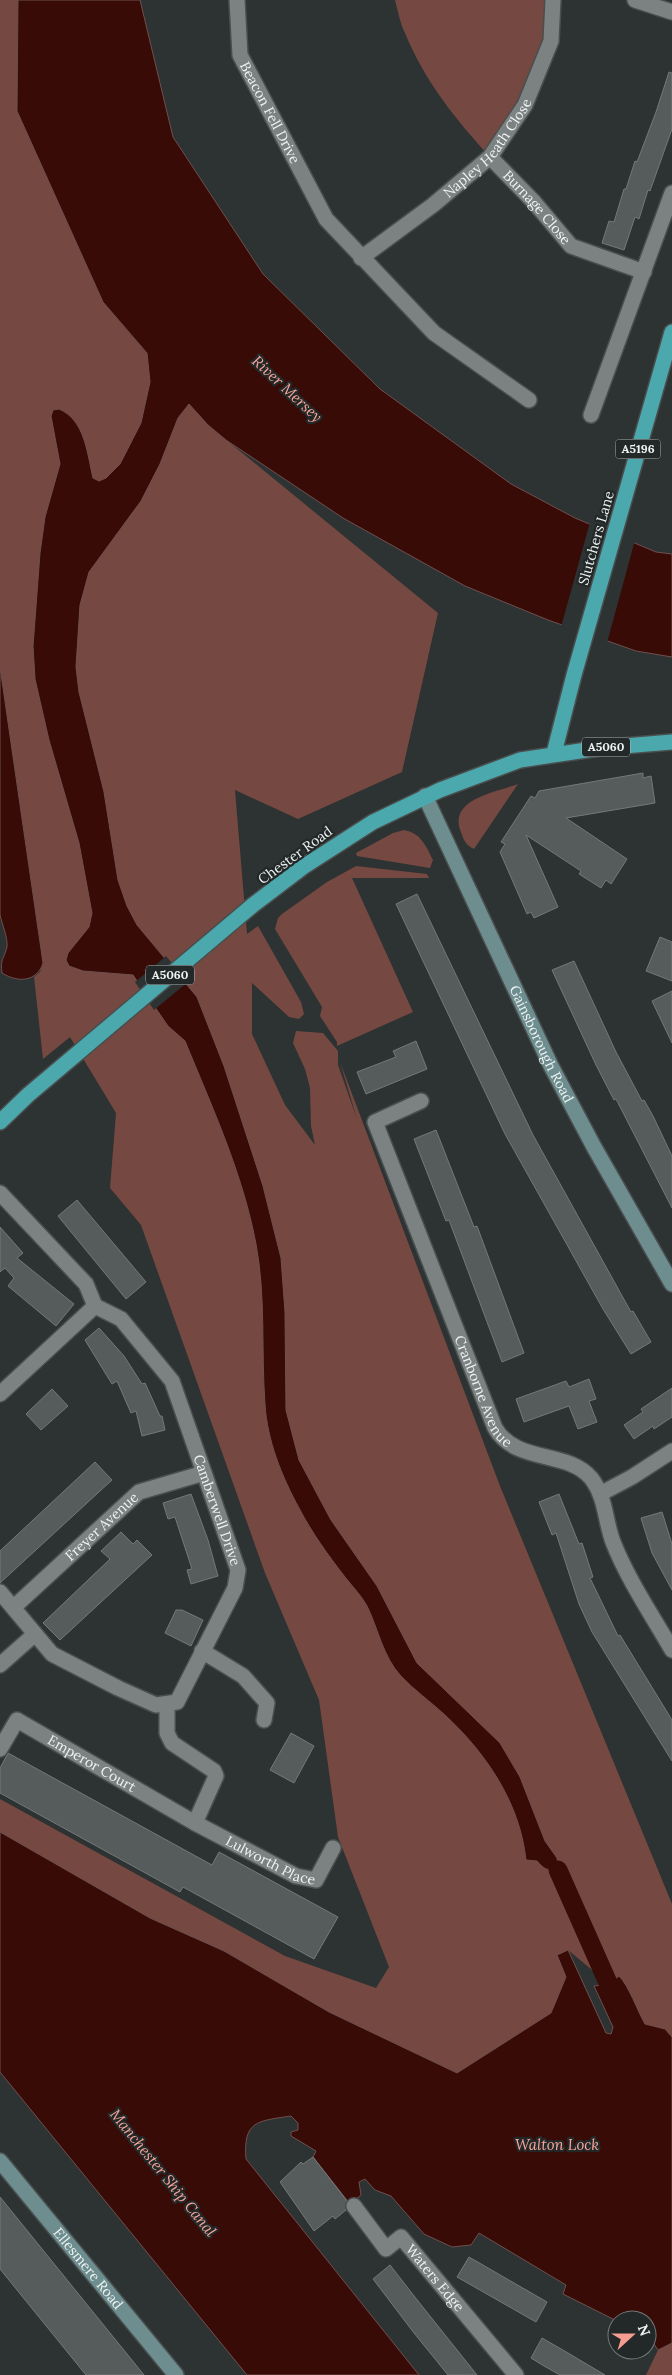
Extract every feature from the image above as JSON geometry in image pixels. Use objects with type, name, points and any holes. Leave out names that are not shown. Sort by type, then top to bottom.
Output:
[{"type":"highway","name":"Slutchers Lane","points":[[554,754],[582,648],[672,332]]},
{"type":"highway","name":"Chester Road","points":[[0,1122],[28,1095],[247,911],[320,855],[380,818],[425,796],[499,766],[554,754],[672,742]]},
{"type":"street","name":"Beacon Fell Drive","points":[[237,0],[240,55],[326,219],[361,258]]},
{"type":"street","name":"Napley Heath Close","points":[[361,258],[433,205],[490,158],[525,106],[551,41],[553,0]]},
{"type":"street","points":[[635,0],[672,12]]},
{"type":"street","name":"Burnage Close","points":[[490,158],[534,202],[571,246],[644,272]]},
{"type":"street","points":[[592,415],[672,193]]},
{"type":"street","points":[[361,258],[434,333],[529,400]]},
{"type":"street","name":"Gainsborough Road","points":[[425,796],[551,1066],[672,1284]]},
{"type":"street","name":"Cranborne Avenue","points":[[420,1101],[375,1122],[495,1428],[500,1436],[513,1446],[577,1467],[591,1479],[600,1494],[613,1542],[672,1650]]},
{"type":"street","points":[[0,1192],[86,1284],[95,1306],[0,1394]]},
{"type":"street","name":"Camberwell Drive","points":[[95,1306],[121,1319],[172,1381],[238,1570],[235,1588],[177,1702],[167,1704]]},
{"type":"street","points":[[600,1494],[632,1477],[672,1451]]},
{"type":"street","name":"Freyer Avenue","points":[[14,1607],[140,1492],[204,1473]]},
{"type":"street","points":[[0,1592],[52,1654],[156,1705],[167,1704],[168,1733],[172,1743],[214,1771],[216,1776],[194,1823]]},
{"type":"street","points":[[0,1665],[35,1634]]},
{"type":"street","points":[[202,1651],[244,1676],[267,1703],[264,1720]]},
{"type":"street","name":"Emperor Court","points":[[0,1749],[17,1720],[194,1823]]},
{"type":"street","name":"Lulworth Place","points":[[194,1823],[296,1876],[316,1880],[333,1848]]},
{"type":"street","name":"Ellesmere Road","points":[[2,2168],[176,2375]]},
{"type":"street","name":"Waters Edge","points":[[354,2206],[386,2249],[401,2238],[516,2375]]},
{"type":"shaded area","points":[[0,0],[18,0],[17,111],[103,302],[208,425],[438,613],[402,772],[298,819],[235,790],[247,934],[258,926],[301,1002],[304,1014],[299,1019],[289,1017],[252,983],[252,1034],[285,1105],[315,1145],[311,1126],[310,1088],[305,1069],[293,1043],[296,1031],[323,1033],[338,1051],[338,1065],[357,1119],[340,1062],[500,1486],[672,1904],[672,2037],[665,2029],[645,2024],[630,1992],[619,1977],[609,1984],[568,1950],[566,1977],[551,2013],[457,2073],[329,2012],[224,1951],[150,1918],[0,1832],[0,1799],[285,1956],[376,1988],[389,1967],[338,1837],[319,1700],[265,1573],[141,1225],[110,1188],[116,1113],[70,1037],[43,1059],[34,977],[40,972],[43,963],[0,667]]},
{"type":"shaded area","points":[[395,0],[553,0],[551,41],[490,157],[453,114],[431,83],[403,29]]},
{"type":"shaded area","points":[[518,784],[474,849],[469,846],[464,840],[459,821],[461,812],[467,804],[487,794]]},
{"type":"shaded area","points":[[404,830],[415,834],[425,845],[433,860],[430,868],[357,856],[356,853],[393,833]]},
{"type":"shaded area","points":[[356,866],[427,874],[429,878],[352,878],[413,1012],[337,1046],[337,1042],[320,1016],[322,1007],[275,929],[278,918],[282,914],[327,882]]},
{"type":"shaded area","points":[[672,2343],[672,2375],[646,2375],[653,2360],[657,2360],[658,2350]]},
{"type":"water","name":"River Mersey","points":[[18,0],[140,0],[173,137],[263,274],[380,389],[511,484],[575,518],[656,552],[672,554],[672,657],[636,651],[548,620],[465,586],[343,518],[226,440],[208,425],[189,404],[178,418],[160,464],[141,501],[89,572],[80,605],[76,667],[79,692],[104,792],[118,880],[127,906],[137,925],[197,997],[224,1066],[263,1186],[281,1258],[285,1312],[286,1410],[299,1460],[331,1520],[377,1586],[417,1663],[500,1743],[520,1777],[545,1841],[557,1858],[558,1868],[555,1869],[546,1869],[537,1861],[526,1860],[517,1819],[499,1780],[460,1730],[406,1681],[395,1668],[385,1651],[367,1606],[315,1535],[287,1484],[276,1458],[266,1418],[261,1284],[256,1244],[235,1166],[185,1041],[168,1026],[133,975],[83,971],[69,966],[66,960],[68,953],[89,927],[92,913],[79,843],[49,740],[35,679],[33,646],[40,553],[45,517],[60,464],[51,416],[53,410],[59,409],[68,414],[80,429],[84,438],[93,478],[99,481],[106,478],[120,464],[141,423],[150,382],[147,353],[103,302],[17,111]]},
{"type":"water","points":[[0,667],[43,963],[36,974],[26,979],[14,978],[2,973],[2,962],[7,943],[0,915]]},
{"type":"water","name":"Walton Lock","points":[[0,1832],[150,1918],[224,1951],[329,2012],[457,2073],[551,2013],[566,1977],[557,1955],[568,1950],[606,2033],[611,2034],[613,2027],[594,1986],[609,1984],[619,1976],[630,1992],[645,2024],[665,2029],[672,2037],[672,2343],[658,2350],[657,2349],[657,2310],[607,2310],[607,2316],[563,2294],[566,2285],[479,2233],[471,2245],[452,2247],[424,2234],[391,2196],[375,2190],[365,2179],[359,2182],[361,2195],[350,2204],[313,2157],[316,2151],[291,2136],[291,2132],[298,2130],[298,2123],[291,2116],[269,2119],[255,2125],[247,2137],[246,2159],[419,2375],[247,2375],[0,2072]]},
{"type":"pier","points":[[590,522],[635,540],[607,643],[561,627]]},
{"type":"pier","points":[[166,956],[188,982],[154,1010],[135,982]]},
{"type":"building","points":[[669,72],[672,73],[672,129],[650,191],[648,190],[639,219],[635,217],[624,250],[602,243],[609,221],[614,222],[624,189],[626,189],[635,161],[637,162]]},
{"type":"building","points":[[643,773],[643,778],[651,776],[655,803],[566,818],[627,859],[611,884],[606,880],[601,888],[579,874],[581,871],[526,835],[558,907],[534,918],[531,912],[527,914],[500,852],[505,844],[501,842],[531,796],[535,798],[539,791]]},
{"type":"building","points":[[417,894],[533,1135],[631,1312],[633,1311],[651,1342],[631,1354],[603,1309],[505,1134],[396,904]]},
{"type":"building","points":[[660,937],[672,942],[672,981],[646,971]]},
{"type":"building","points":[[574,961],[616,1052],[642,1101],[644,1100],[653,1116],[672,1156],[672,1208],[616,1099],[614,1100],[596,1065],[552,970]]},
{"type":"building","points":[[672,991],[672,1043],[652,1001]]},
{"type":"building","points":[[416,1041],[427,1069],[366,1094],[357,1072],[396,1057],[393,1051]]},
{"type":"building","points":[[436,1130],[474,1227],[477,1226],[524,1353],[502,1362],[449,1220],[446,1221],[414,1139]]},
{"type":"building","points":[[77,1200],[146,1282],[126,1299],[58,1216]]},
{"type":"building","points":[[0,1227],[23,1253],[17,1258],[74,1304],[56,1326],[8,1286],[14,1278],[5,1268],[0,1272]]},
{"type":"building","points":[[99,1328],[124,1356],[142,1384],[145,1383],[160,1416],[162,1416],[165,1430],[142,1436],[136,1411],[131,1413],[117,1381],[112,1384],[85,1340]]},
{"type":"building","points":[[589,1379],[596,1399],[589,1401],[597,1422],[578,1429],[569,1406],[524,1422],[516,1399],[566,1381],[569,1387]]},
{"type":"building","points":[[672,1388],[672,1417],[654,1429],[653,1426],[634,1439],[624,1425],[643,1412],[641,1409]]},
{"type":"building","points":[[52,1389],[68,1406],[41,1430],[26,1414]]},
{"type":"building","points":[[95,1462],[112,1480],[0,1583],[0,1551]]},
{"type":"building","points":[[191,1494],[208,1540],[218,1576],[191,1584],[187,1570],[192,1569],[175,1517],[168,1519],[163,1503]]},
{"type":"building","points":[[559,1494],[579,1544],[582,1543],[593,1577],[590,1578],[618,1636],[620,1635],[672,1720],[672,1761],[592,1632],[579,1604],[556,1533],[552,1535],[539,1502]]},
{"type":"building","points":[[662,1512],[672,1544],[672,1590],[652,1553],[641,1518]]},
{"type":"building","points":[[121,1532],[133,1544],[137,1540],[152,1555],[60,1640],[43,1623],[110,1559],[101,1551]]},
{"type":"building","points":[[176,1610],[182,1610],[203,1620],[191,1646],[165,1633]]},
{"type":"building","points":[[291,1733],[314,1746],[294,1783],[270,1770]]},
{"type":"building","points":[[8,1753],[212,1865],[219,1852],[338,1917],[314,1959],[183,1887],[180,1892],[0,1793],[0,1768]]},
{"type":"building","points":[[313,2157],[347,2201],[346,2210],[335,2219],[333,2216],[314,2231],[280,2182],[301,2162],[303,2164]]},
{"type":"building","points":[[0,2197],[144,2375],[86,2375],[0,2269]]},
{"type":"building","points":[[469,2257],[547,2302],[536,2322],[457,2277]]},
{"type":"building","points":[[390,2265],[477,2375],[448,2375],[414,2333],[373,2279]]},
{"type":"building","points":[[542,2338],[605,2375],[560,2375],[544,2366],[531,2358]]},
{"type":"waterway","name":"Walton Lock","points":[[558,1870],[617,2003]]},
{"type":"water label","name":"Manchester Ship Canal","points":[[163,2173]]}]
